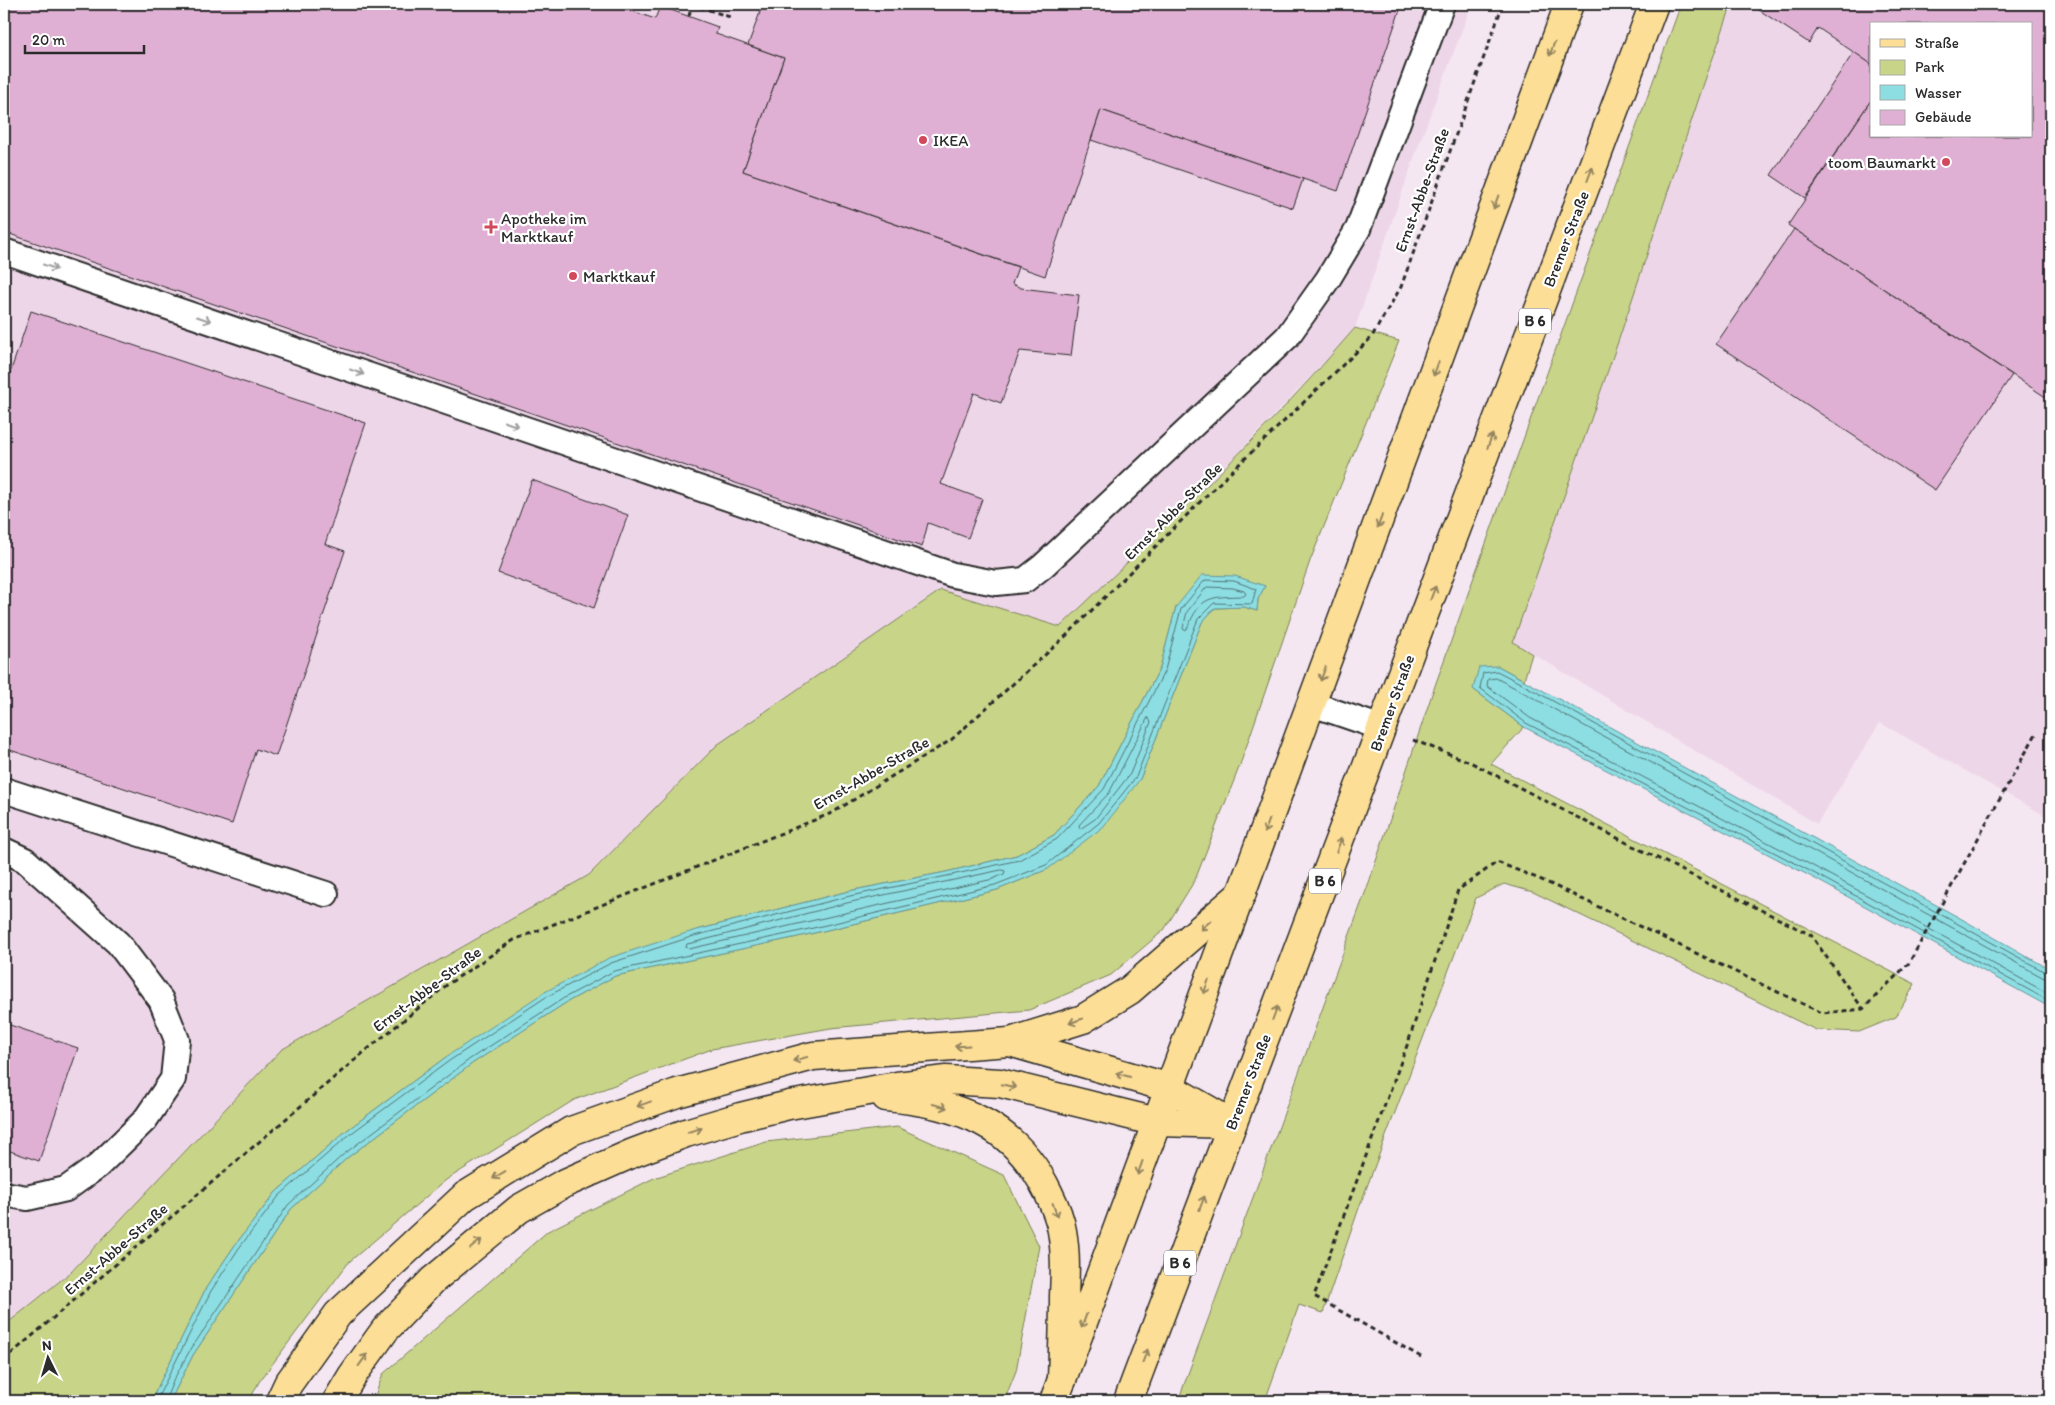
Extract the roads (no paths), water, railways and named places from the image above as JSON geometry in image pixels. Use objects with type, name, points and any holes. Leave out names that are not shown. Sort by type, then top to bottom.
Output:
[{"type":"main road","points":[[1058,1390],[1569,4]]},
{"type":"main road","name":"Bremer Straße","points":[[1128,1401],[1654,4]]},
{"type":"main road","points":[[280,1401],[288,1384],[338,1314],[465,1196],[571,1131],[677,1092],[813,1056],[1010,1042],[1084,1019],[1130,990],[1242,893]]},
{"type":"main road","points":[[1010,1042],[1170,1088],[1232,1124]]},
{"type":"main road","points":[[337,1401],[352,1376],[385,1330],[433,1280],[519,1209],[563,1184],[633,1152],[686,1133],[765,1111],[897,1086],[946,1080],[1000,1084],[1157,1122],[1232,1124]]},
{"type":"main road","points":[[840,1097],[916,1100],[952,1109],[1002,1133],[1021,1150],[1039,1173],[1053,1203],[1062,1230],[1065,1258],[1058,1390]]},
{"type":"lane","points":[[4,251],[953,575],[996,584],[1025,580],[1050,560],[1287,337],[1328,279],[1358,229],[1442,4]]},
{"type":"lane","points":[[1312,704],[1382,728]]},
{"type":"lane","points":[[4,790],[326,894]]},
{"type":"lane","points":[[4,850],[24,860],[118,943],[161,1000],[177,1040],[174,1079],[145,1120],[98,1166],[66,1189],[27,1198],[4,1194]]},
{"type":"water","points":[[1202,575],[1235,576],[1265,586],[1258,599],[1257,611],[1244,607],[1215,608],[1202,622],[1140,779],[1103,827],[1048,869],[997,890],[793,938],[615,976],[567,1002],[473,1063],[347,1158],[291,1209],[193,1355],[170,1401],[151,1401],[206,1288],[235,1245],[276,1192],[346,1131],[446,1057],[543,993],[609,958],[693,931],[849,891],[946,872],[1017,855],[1054,835],[1099,786],[1160,668],[1176,607]]},
{"type":"water","points":[[1498,666],[1960,918],[2051,970],[2051,1008],[1808,875],[1524,727],[1473,689],[1479,667]]},
{"type":"place","name":"IKEA","points":[[923,140]]},
{"type":"place","name":"toom Baumarkt","points":[[1946,162]]},
{"type":"place","name":"Apotheke im Marktkauf","points":[[491,227]]},
{"type":"place","name":"Marktkauf","points":[[573,276]]}]
